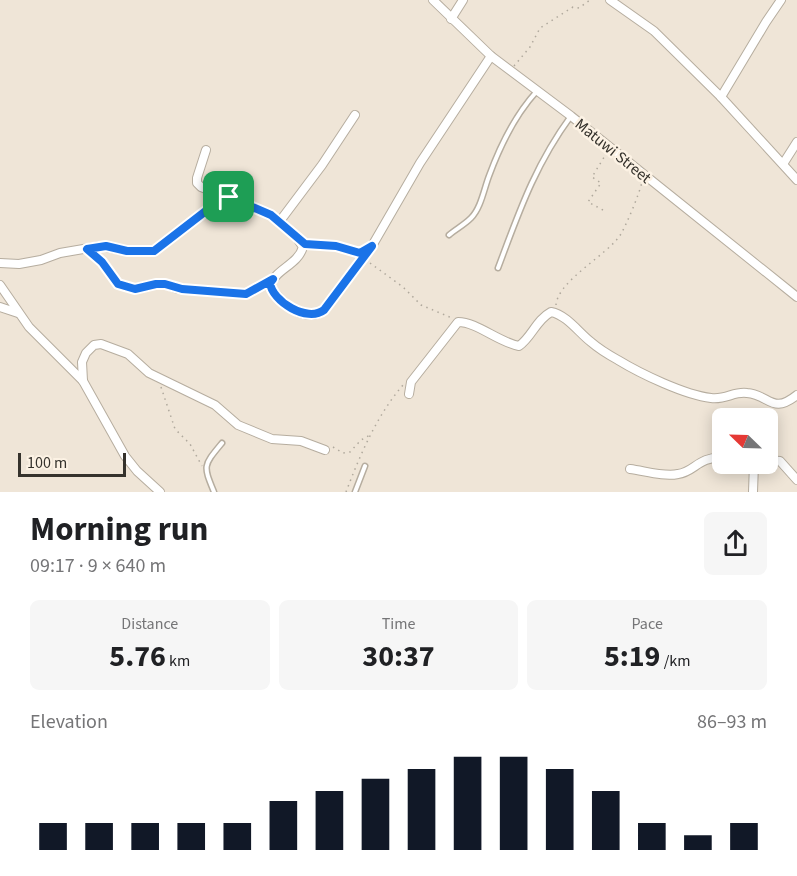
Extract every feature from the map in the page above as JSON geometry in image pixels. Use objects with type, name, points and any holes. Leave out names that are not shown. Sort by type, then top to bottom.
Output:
[{"type":"street","name":"Matuwi Street","points":[[433,0],[451,20],[491,56],[797,297]]},
{"type":"street","points":[[451,20],[463,0]]},
{"type":"street","points":[[610,0],[654,31],[721,97],[797,180]]},
{"type":"street","points":[[721,97],[781,0]]},
{"type":"street","points":[[273,279],[270,283],[271,289],[290,308],[300,313],[316,315],[324,310],[372,246],[420,163],[491,56]]},
{"type":"street","points":[[280,221],[322,165],[355,115]]},
{"type":"street","points":[[783,164],[797,142]]},
{"type":"street","points":[[87,249],[102,262],[118,284],[135,289],[165,284],[182,289],[246,294],[273,279],[300,255],[303,247],[280,221],[254,207],[201,187],[197,183],[196,178],[206,150]]},
{"type":"street","points":[[0,263],[19,264],[41,260],[60,253],[106,246],[127,251],[154,251],[220,200],[229,197]]},
{"type":"street","points":[[299,241],[310,245],[341,247],[360,253],[372,246]]},
{"type":"street","points":[[0,285],[18,313],[41,340],[83,381],[125,456],[137,471],[160,492]]},
{"type":"street","points":[[0,307],[18,313]]},
{"type":"street","points":[[409,394],[414,378],[458,322],[498,340],[519,346],[551,312],[574,326],[592,343],[619,361],[686,392],[718,398],[727,398],[735,393],[748,393],[777,404],[787,403],[797,395]]},
{"type":"street","points":[[83,381],[84,358],[90,348],[98,344],[128,354],[149,373],[215,405],[238,426],[272,439],[301,441],[325,450]]},
{"type":"street","points":[[630,469],[680,474],[702,461],[712,460]]},
{"type":"street","points":[[778,461],[797,480]]},
{"type":"street","points":[[753,492],[754,474]]},
{"type":"lane","points":[[449,235],[471,218],[478,207],[489,174],[510,130],[525,104],[537,91]]},
{"type":"lane","points":[[498,268],[532,179],[547,150],[570,116]]},
{"type":"lane","points":[[213,492],[206,472],[207,462],[222,443]]},
{"type":"lane","points":[[355,492],[365,466]]},
{"type":"path","points":[[509,70],[526,53],[540,27],[573,7],[579,8],[590,0]]},
{"type":"path","points":[[603,210],[588,202],[601,183],[592,177],[610,148]]},
{"type":"path","points":[[555,307],[556,299],[566,287],[621,234],[640,192],[644,176]]},
{"type":"path","points":[[363,258],[403,287],[421,305],[461,322]]},
{"type":"path","points":[[159,378],[168,404],[169,417],[175,429],[190,444],[206,472]]},
{"type":"path","points":[[346,492],[371,434],[393,396],[405,382],[414,378]]},
{"type":"path","points":[[325,450],[332,447],[343,453],[350,452],[361,440],[371,434]]},
{"type":"route","points":[[229,197],[271,215],[305,244],[336,246],[360,253],[372,246],[324,310],[316,315],[300,313],[290,308],[271,289],[270,283],[273,279],[246,294],[178,289],[165,284],[135,289],[127,288],[118,284],[96,255],[87,249],[106,246],[127,251],[154,251],[220,200],[229,197]]}]
